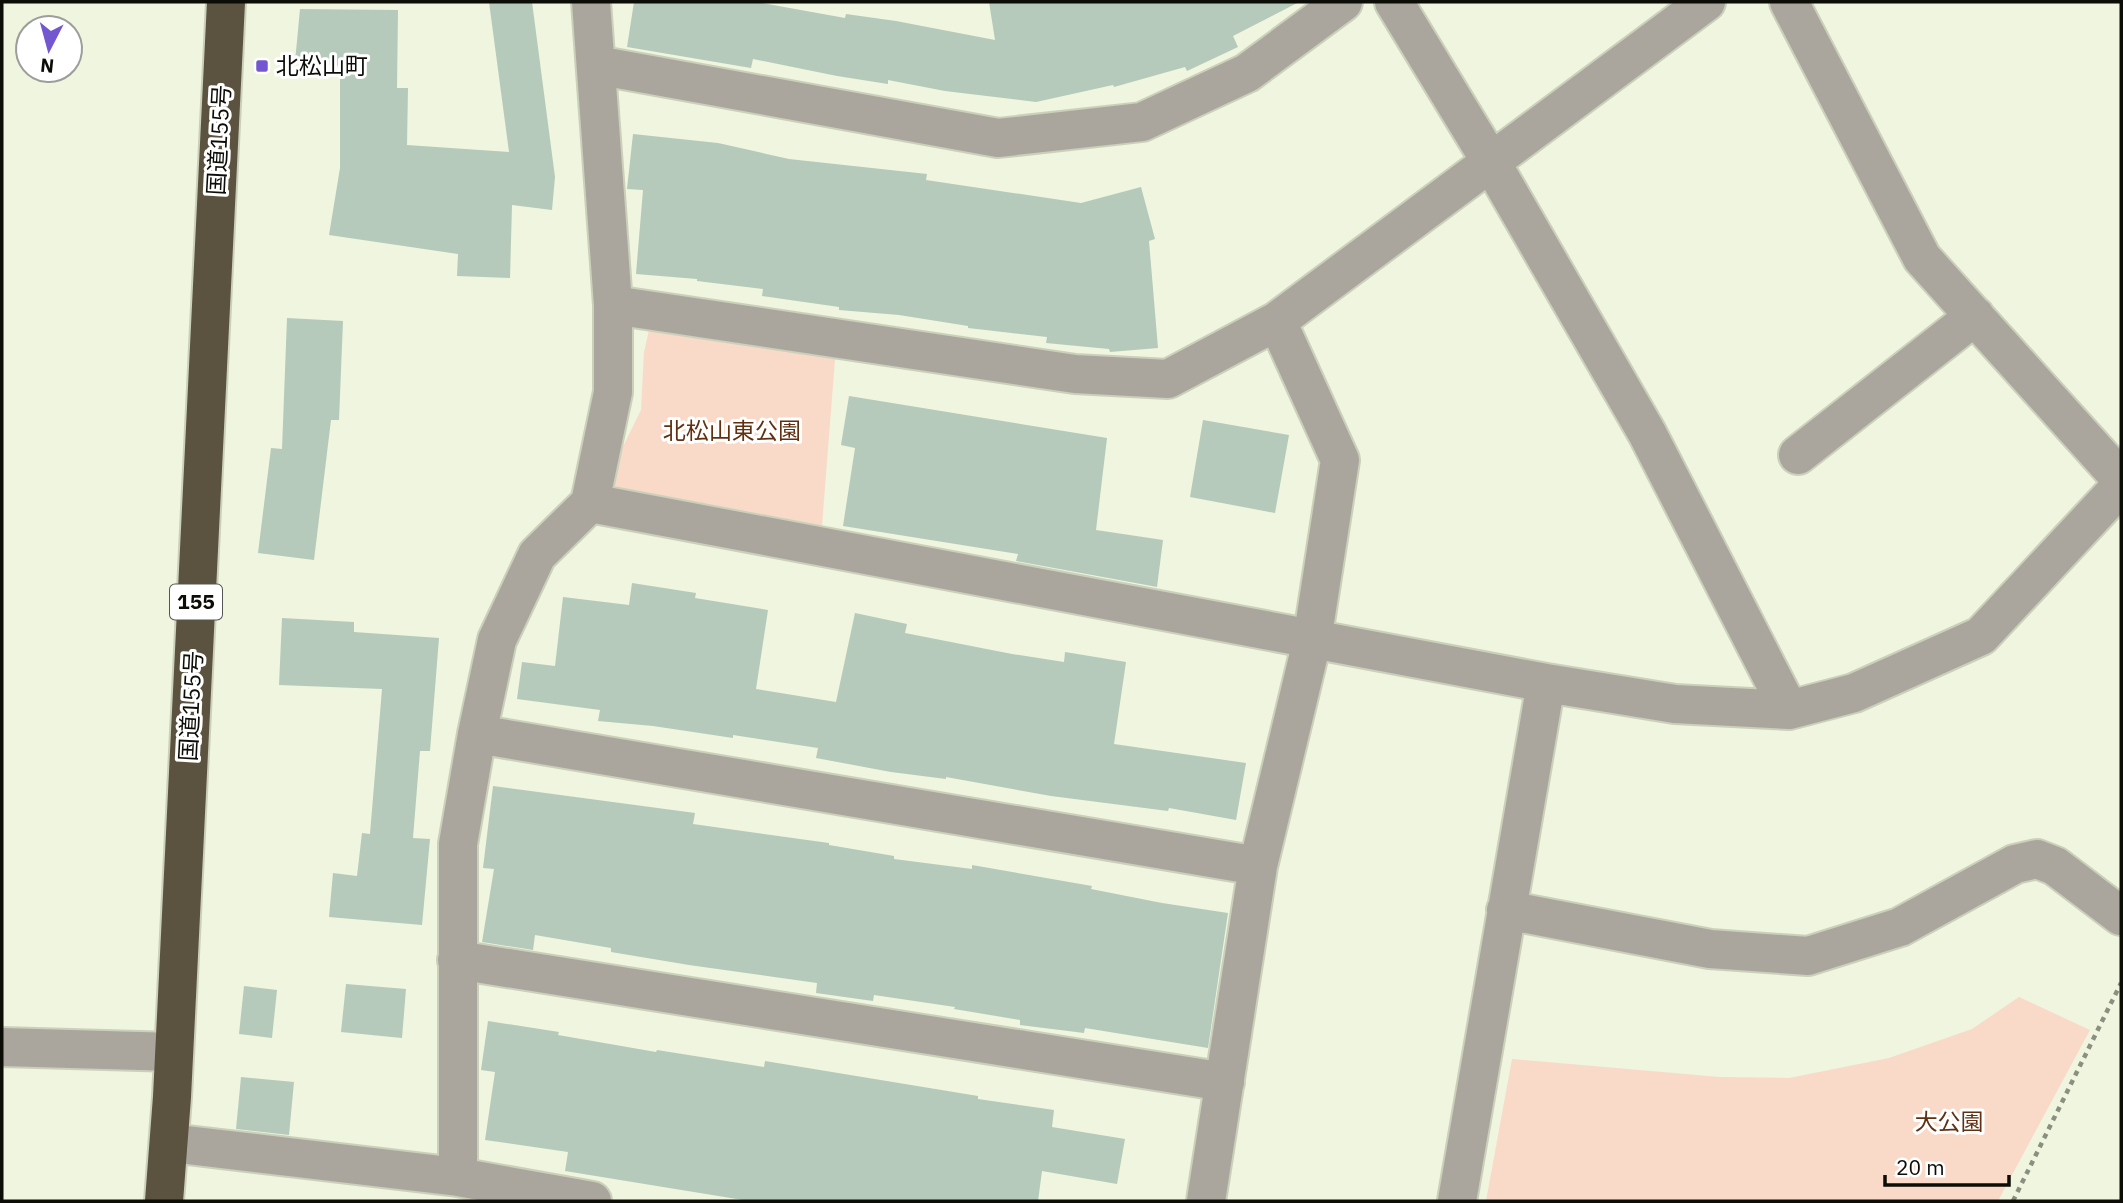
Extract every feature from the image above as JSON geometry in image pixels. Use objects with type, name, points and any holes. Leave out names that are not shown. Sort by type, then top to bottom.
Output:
[{"type":"highway","name":"国道155号","points":[[164,1201],[170,1143],[226,2]]},
{"type":"street","points":[[458,1177],[458,844],[477,734],[497,640],[537,555],[590,503],[613,393],[613,305],[591,2]]},
{"type":"street","points":[[596,65],[998,138],[1142,122],[1247,73],[1343,2]]},
{"type":"street","points":[[1394,2],[1491,162],[1647,433],[1789,710]]},
{"type":"street","points":[[613,305],[1075,374],[1168,379],[1277,321],[1706,2]]},
{"type":"street","points":[[1789,2],[1922,258],[2121,479]]},
{"type":"street","points":[[1798,456],[1975,316]]},
{"type":"street","points":[[1206,1201],[1258,866],[1312,641],[1340,460],[1277,321]]},
{"type":"street","points":[[590,503],[1546,683],[1675,704],[1789,710],[1854,693],[1981,636],[2121,486]]},
{"type":"street","points":[[1457,1201],[1546,683]]},
{"type":"street","points":[[477,734],[1258,866]]},
{"type":"street","points":[[1506,909],[1710,949],[1808,956],[1900,927],[2015,864],[2037,859],[2055,866],[2121,916]]},
{"type":"street","points":[[457,960],[1225,1082]]},
{"type":"street","points":[[2,1047],[174,1052]]},
{"type":"street","points":[[170,1143],[458,1177],[592,1201]]},
{"type":"path","points":[[2013,1201],[2121,983]]},
{"type":"green space","name":"北松山東公園","points":[[650,326],[835,359],[821,538],[625,502],[609,475],[641,410],[644,352]]},
{"type":"green space","name":"大公園","points":[[2019,997],[2090,1030],[1998,1201],[1486,1201],[1512,1059],[1720,1077],[1789,1078],[1889,1058],[1972,1029]]},
{"type":"building","points":[[489,2],[532,2],[555,177],[552,210],[512,205],[510,278],[457,276],[458,254],[329,235],[340,168],[340,66],[295,62],[300,9],[398,10],[397,88],[408,88],[407,145],[509,152]]},
{"type":"building","points":[[634,2],[757,2],[845,18],[846,14],[896,21],[995,40],[989,2],[1299,2],[1233,36],[1238,47],[1187,71],[1185,67],[1114,87],[1113,85],[1036,102],[945,91],[888,80],[888,84],[753,59],[751,68],[627,47]]},
{"type":"building","points":[[633,134],[718,143],[789,159],[927,174],[926,180],[1081,203],[1141,187],[1155,239],[1149,241],[1158,348],[1110,352],[1109,349],[1046,343],[1047,337],[968,328],[899,315],[839,310],[839,307],[762,296],[763,289],[697,279],[636,274],[643,190],[627,189]]},
{"type":"building","points":[[287,318],[343,321],[339,420],[331,420],[314,560],[258,553],[271,448],[282,449]]},
{"type":"building","points":[[849,396],[1107,438],[1096,530],[1163,540],[1157,587],[1016,561],[1018,554],[843,526],[855,448],[841,445]]},
{"type":"building","points":[[1203,420],[1289,435],[1275,513],[1190,497]]},
{"type":"building","points":[[632,583],[696,593],[695,598],[768,610],[756,689],[836,702],[855,613],[907,624],[905,633],[1012,654],[1064,662],[1065,652],[1126,662],[1114,744],[1246,763],[1236,820],[1169,808],[1168,811],[1051,796],[946,777],[891,772],[816,758],[818,748],[733,735],[733,738],[598,721],[600,710],[517,699],[522,662],[555,666],[563,597],[629,605]]},
{"type":"building","points":[[282,618],[354,622],[354,632],[439,638],[430,751],[420,751],[413,838],[430,839],[422,925],[329,917],[333,873],[357,876],[362,833],[370,834],[382,689],[279,685]]},
{"type":"building","points":[[493,786],[695,813],[693,824],[829,843],[894,856],[894,859],[972,869],[972,865],[1092,886],[1091,889],[1162,903],[1228,913],[1208,1048],[1085,1028],[1084,1033],[1020,1025],[1020,1020],[874,995],[873,1001],[816,993],[817,983],[611,952],[611,948],[535,935],[533,950],[482,942],[494,869],[483,868]]},
{"type":"building","points":[[346,984],[406,989],[402,1038],[341,1032]]},
{"type":"building","points":[[244,986],[277,990],[272,1038],[239,1034]]},
{"type":"building","points":[[488,1021],[656,1052],[657,1050],[764,1067],[765,1061],[1054,1110],[1052,1127],[1125,1139],[1117,1184],[1042,1171],[1038,1201],[749,1201],[565,1171],[568,1152],[485,1140],[495,1072],[481,1070]]},
{"type":"building","points":[[241,1077],[294,1082],[289,1135],[236,1129]]},
{"type":"place","name":"北松山町","points":[[262,66]]}]
